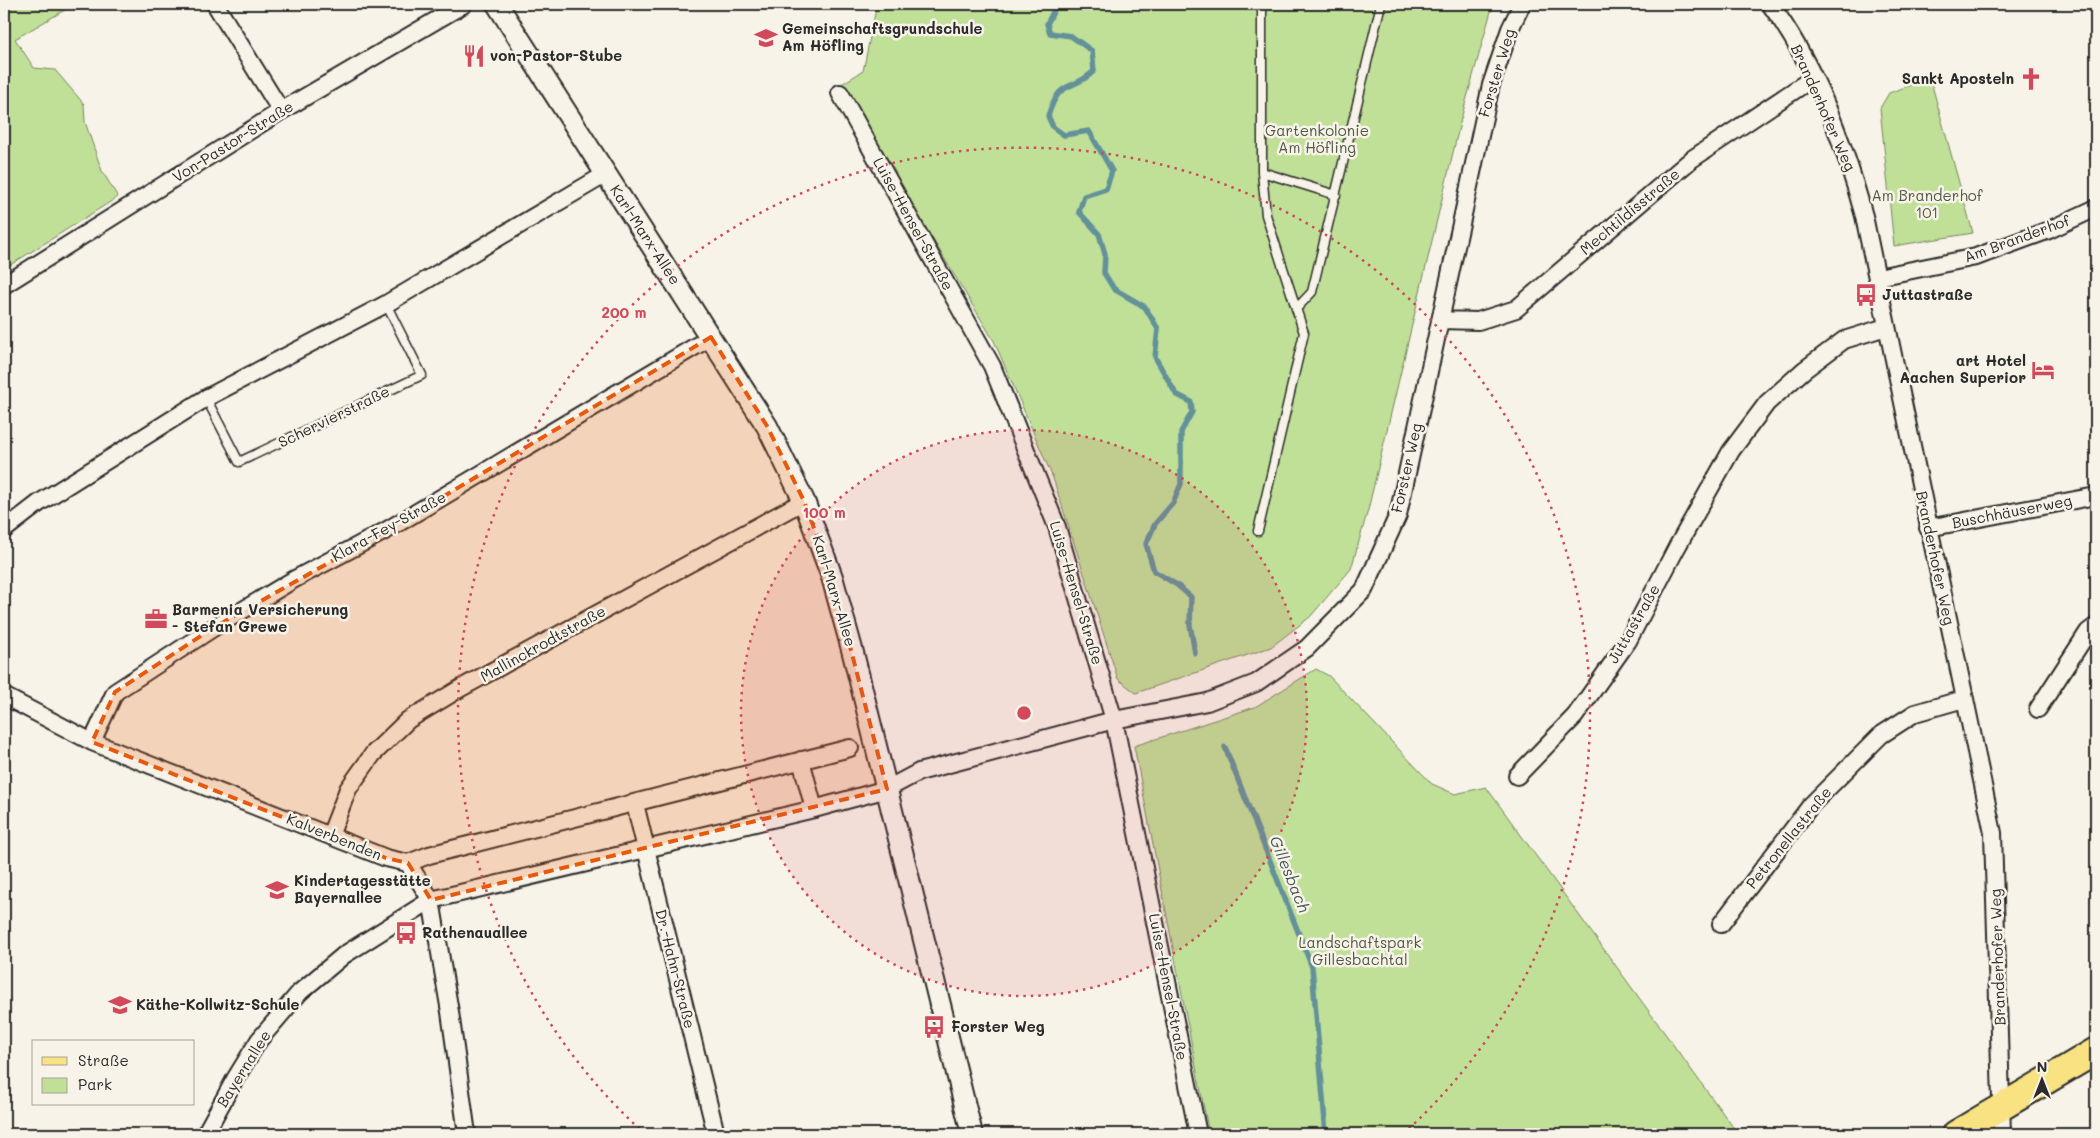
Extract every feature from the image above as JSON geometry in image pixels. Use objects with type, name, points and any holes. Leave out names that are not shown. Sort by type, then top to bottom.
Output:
[{"type":"main road","points":[[1956,1134],[2096,1051]]},
{"type":"street","points":[[215,4],[281,111]]},
{"type":"street","name":"Von-Pastor-Straße","points":[[4,285],[281,111],[464,4]]},
{"type":"street","name":"Karl-Marx-Allee","points":[[496,4],[767,426],[804,501],[832,577],[887,789],[972,1134]]},
{"type":"street","name":"Forster Weg","points":[[887,789],[919,772],[1114,720],[1207,702],[1256,683],[1307,648],[1364,590],[1398,515],[1491,85],[1510,29],[1522,4]]},
{"type":"street","name":"Branderhofer Weg","points":[[1770,4],[1782,20],[1812,78],[1848,158],[1878,278],[1886,326],[1993,833],[2002,1134]]},
{"type":"street","name":"Mechtildisstraße","points":[[1440,320],[1478,321],[1516,309],[1692,159],[1812,78]]},
{"type":"street","name":"Luise-Hensel-Straße","points":[[840,93],[992,366],[1058,527],[1114,720],[1198,1134]]},
{"type":"street","points":[[4,530],[38,503],[206,398],[386,304],[606,174]]},
{"type":"street","name":"Am Branderhof","points":[[1878,278],[1976,257],[2049,230],[2096,208]]},
{"type":"street","name":"Juttastraße","points":[[1517,776],[1575,716],[1628,641],[1677,546],[1731,450],[1767,403],[1804,370],[1844,340],[1886,326]]},
{"type":"street","name":"Klara-Fey-Straße","points":[[92,742],[115,692],[180,649],[293,580],[387,530],[711,337]]},
{"type":"street","name":"Buschhäuserweg","points":[[1928,528],[2096,496]]},
{"type":"street","name":"Mallinckrodtstraße","points":[[330,836],[348,789],[373,754],[408,720],[461,688],[804,501]]},
{"type":"street","points":[[2038,709],[2088,632],[2096,626]]},
{"type":"street","name":"Kalverbenden","points":[[4,696],[92,742],[386,858],[408,863]]},
{"type":"street","name":"Petronellastraße","points":[[1721,924],[1811,805],[1881,735],[1915,713],[1964,699]]},
{"type":"street","points":[[467,1134],[450,1012],[431,900],[408,863],[429,855],[850,748]]},
{"type":"street","points":[[801,760],[814,809]]},
{"type":"street","points":[[431,900],[646,850],[887,789]]},
{"type":"street","name":"Dr.-Hahn-Straße","points":[[635,804],[716,1134]]},
{"type":"street","name":"Bayernallee","points":[[205,1134],[234,1079],[259,1040],[300,992],[344,955],[431,900]]},
{"type":"lane","points":[[1258,531],[1304,332],[1266,215],[1262,172],[1262,4]]},
{"type":"lane","points":[[1296,309],[1312,292],[1381,4]]},
{"type":"lane","points":[[1262,172],[1336,195]]},
{"type":"lane","name":"Schervierstraße","points":[[206,398],[239,462],[422,375],[386,304]]},
{"type":"highlighted area","points":[[711,337],[767,426],[804,501],[832,577],[887,789],[431,900],[408,863],[386,858],[92,742],[115,692],[213,628],[387,530]]},
{"type":"green space","points":[[4,4],[75,4],[15,39],[34,68],[55,70],[84,104],[85,122],[102,171],[118,197],[4,269]]},
{"type":"green space","name":"Gartenkolonie Am Höfling","points":[[877,4],[1493,4],[1461,119],[1368,510],[1351,569],[1310,617],[1271,647],[1136,693],[1118,679],[1053,478],[994,341],[840,85],[863,71]]},
{"type":"green space","name":"Am Branderhof 101","points":[[1930,78],[1973,233],[1894,246],[1880,108],[1889,93]]},
{"type":"green space","name":"Landschaftspark Gillesbachtal","points":[[1316,669],[1329,676],[1432,784],[1455,794],[1486,787],[1738,1134],[1209,1134],[1134,746],[1255,707]]},
{"type":"waterway","name":"Gillesbach","points":[[1057,4],[1047,24],[1050,33],[1071,36],[1092,51],[1094,71],[1086,78],[1062,90],[1052,104],[1048,116],[1053,127],[1064,135],[1089,131],[1112,171],[1106,189],[1084,196],[1079,212],[1099,234],[1105,254],[1104,273],[1114,289],[1145,307],[1158,329],[1155,357],[1176,394],[1191,402],[1192,412],[1181,432],[1181,484],[1173,503],[1155,524],[1146,544],[1154,571],[1177,585],[1191,597],[1190,625],[1195,653]]},
{"type":"waterway","name":"Gillesbach","points":[[1225,747],[1312,967],[1326,1134]]},
{"type":"place","name":"Gemeinschaftsgrundschule Am Höfling","points":[[766,38]]},
{"type":"place","name":"von-Pastor-Stube","points":[[474,56]]},
{"type":"place","name":"Sankt Aposteln","points":[[2031,79]]},
{"type":"place","name":"Juttastraße","points":[[1866,295]]},
{"type":"place","name":"art Hotel Aachen Superior","points":[[2043,370]]},
{"type":"place","name":"Barmenia Versicherung - Stefan Grewe","points":[[156,619]]},
{"type":"place","name":"Kindertagesstätte Bayernallee","points":[[277,890]]},
{"type":"place","name":"Rathenauallee","points":[[406,933]]},
{"type":"place","name":"Käthe-Kollwitz-Schule","points":[[120,1005]]},
{"type":"place","name":"Forster Weg","points":[[934,1027]]}]
